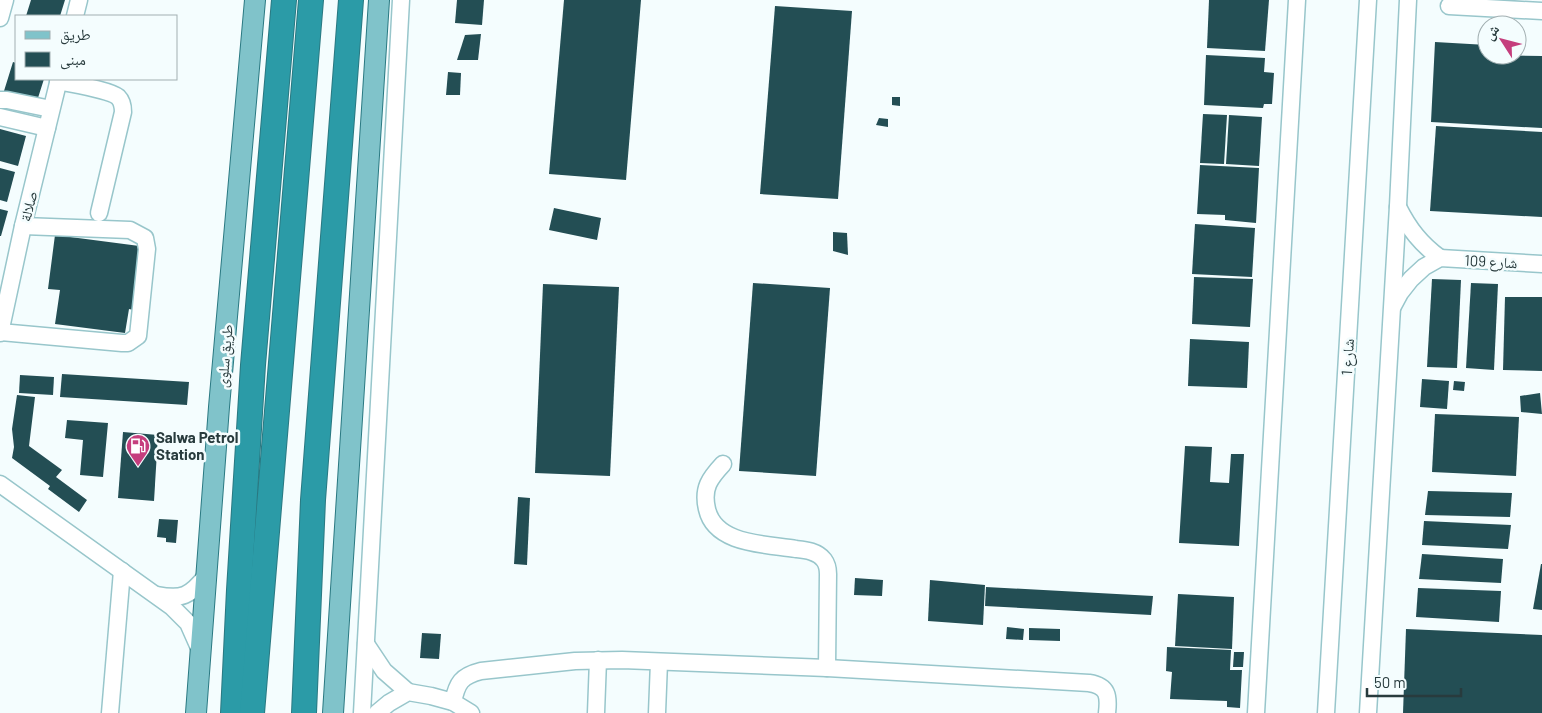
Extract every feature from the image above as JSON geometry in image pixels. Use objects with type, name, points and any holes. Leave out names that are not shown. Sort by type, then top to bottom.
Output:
[{"type":"highway","points":[[233,713],[253,366],[284,0]]},
{"type":"highway","points":[[252,713],[311,0]]},
{"type":"highway","points":[[304,713],[313,500],[351,0]]},
{"type":"main road","points":[[334,713],[379,0]]},
{"type":"main road","name":"طريق سلوى","points":[[196,713],[254,3]]},
{"type":"street","points":[[0,18],[5,0]]},
{"type":"street","points":[[75,15],[79,0]]},
{"type":"street","points":[[362,713],[401,8],[410,0]]},
{"type":"street","points":[[1256,713],[1297,0]]},
{"type":"street","name":"شارع 1","points":[[1326,713],[1368,0]]},
{"type":"street","points":[[1368,713],[1398,206],[1408,0]]},
{"type":"street","points":[[1448,6],[1542,11]]},
{"type":"street","points":[[58,80],[111,93],[116,95],[122,102],[124,112],[99,213]]},
{"type":"street","name":"صلالة","points":[[0,333],[58,80]]},
{"type":"street","points":[[0,100],[51,109]]},
{"type":"street","points":[[0,117],[47,128]]},
{"type":"street","points":[[1391,310],[1400,293],[1411,279],[1424,267],[1440,258],[1415,236],[1405,222],[1398,206]]},
{"type":"street","points":[[0,333],[122,343],[128,343],[138,336],[147,249],[145,238],[130,230],[23,226]]},
{"type":"street","name":"شارع 109","points":[[1440,258],[1542,264]]},
{"type":"street","points":[[723,464],[710,478],[705,502],[708,513],[722,532],[732,538],[743,541],[809,551],[820,556],[825,561],[828,574],[827,668]]},
{"type":"street","points":[[0,484],[172,607],[188,624],[200,650]]},
{"type":"street","points":[[110,713],[122,571]]},
{"type":"street","points":[[154,594],[179,597],[190,593],[206,576]]},
{"type":"street","points":[[366,644],[384,671],[408,692],[454,702],[471,713]]},
{"type":"street","points":[[454,702],[455,693],[460,682],[474,673],[598,660],[827,668],[1089,683],[1098,684],[1104,689],[1108,698],[1107,713]]},
{"type":"street","points":[[596,713],[598,660]]},
{"type":"street","points":[[657,713],[659,662]]},
{"type":"street","points":[[1370,691],[1379,713]]},
{"type":"street","points":[[377,713],[389,703],[408,692]]},
{"type":"building","points":[[31,0],[65,0],[60,15],[26,15]]},
{"type":"building","points":[[457,0],[484,0],[482,25],[455,23]]},
{"type":"building","points":[[564,0],[641,0],[626,180],[549,174]]},
{"type":"building","points":[[1209,0],[1269,0],[1265,51],[1207,48]]},
{"type":"building","points":[[775,6],[852,11],[838,199],[760,194]]},
{"type":"building","points":[[481,34],[478,60],[457,60],[465,35]]},
{"type":"building","points":[[1435,42],[1477,44],[1477,65],[1527,65],[1527,56],[1542,56],[1542,128],[1431,122]]},
{"type":"building","points":[[1206,55],[1265,58],[1264,72],[1274,73],[1272,104],[1264,104],[1263,108],[1204,105]]},
{"type":"building","points":[[13,62],[15,63],[15,80],[44,80],[37,101],[4,91]]},
{"type":"building","points":[[448,72],[461,73],[460,95],[446,95]]},
{"type":"building","points":[[892,97],[900,97],[900,106],[892,105]]},
{"type":"building","points":[[1203,114],[1227,115],[1224,164],[1200,163]]},
{"type":"building","points":[[1229,115],[1262,117],[1259,166],[1226,164]]},
{"type":"building","points":[[879,118],[888,119],[888,127],[876,125]]},
{"type":"building","points":[[1436,126],[1542,132],[1542,217],[1430,211]]},
{"type":"building","points":[[0,129],[26,136],[18,166],[0,161]]},
{"type":"building","points":[[1200,165],[1259,168],[1256,223],[1225,220],[1225,215],[1197,214]]},
{"type":"building","points":[[0,168],[15,172],[7,202],[0,200]]},
{"type":"building","points":[[554,208],[601,218],[597,240],[549,230]]},
{"type":"building","points":[[0,209],[8,211],[1,236],[0,236]]},
{"type":"building","points":[[1195,224],[1255,228],[1252,277],[1192,274]]},
{"type":"building","points":[[833,232],[847,233],[848,255],[833,251]]},
{"type":"building","points":[[55,235],[147,247],[138,311],[129,309],[125,333],[55,324],[60,290],[48,289]]},
{"type":"building","points":[[1194,277],[1253,279],[1250,327],[1192,324]]},
{"type":"building","points":[[1432,279],[1461,280],[1457,368],[1427,367]]},
{"type":"building","points":[[753,283],[830,288],[816,476],[739,471]]},
{"type":"building","points":[[1471,283],[1498,284],[1494,370],[1466,368]]},
{"type":"building","points":[[543,284],[619,287],[610,476],[535,473]]},
{"type":"building","points":[[1505,297],[1542,297],[1542,371],[1503,370]]},
{"type":"building","points":[[1190,339],[1249,342],[1247,388],[1188,386]]},
{"type":"building","points":[[62,374],[189,382],[187,405],[60,397]]},
{"type":"building","points":[[20,375],[54,377],[53,395],[19,393]]},
{"type":"building","points":[[1422,379],[1449,381],[1447,409],[1420,407]]},
{"type":"building","points":[[1454,381],[1465,382],[1464,391],[1453,390]]},
{"type":"building","points":[[1540,393],[1542,414],[1521,412],[1520,396]]},
{"type":"building","points":[[17,395],[35,397],[29,446],[62,470],[56,477],[87,500],[79,512],[48,489],[50,486],[12,458],[14,447],[12,429]]},
{"type":"building","points":[[1435,414],[1519,417],[1516,476],[1432,472]]},
{"type":"building","points":[[67,420],[108,423],[103,477],[80,475],[83,440],[65,438]]},
{"type":"building","name":"Salwa Petrol Station","points":[[123,432],[158,435],[154,501],[118,498]]},
{"type":"building","points":[[1185,446],[1212,447],[1210,482],[1229,483],[1231,454],[1244,454],[1239,546],[1179,543]]},
{"type":"building","points":[[1428,491],[1512,493],[1510,517],[1425,515]]},
{"type":"building","points":[[518,497],[530,498],[527,565],[514,564]]},
{"type":"building","points":[[159,519],[178,520],[176,543],[166,542],[166,538],[157,537]]},
{"type":"building","points":[[1424,521],[1511,525],[1508,549],[1422,545]]},
{"type":"building","points":[[1422,554],[1503,559],[1501,583],[1419,579]]},
{"type":"building","points":[[1542,564],[1542,610],[1533,609]]},
{"type":"building","points":[[855,578],[883,580],[882,596],[854,595]]},
{"type":"building","points":[[930,580],[985,585],[983,625],[928,621]]},
{"type":"building","points":[[986,587],[1153,596],[1151,615],[985,606]]},
{"type":"building","points":[[1418,588],[1501,591],[1499,622],[1416,617]]},
{"type":"building","points":[[1178,594],[1234,597],[1232,649],[1175,646]]},
{"type":"building","points":[[1007,627],[1024,629],[1023,640],[1006,639]]},
{"type":"building","points":[[1029,628],[1060,629],[1060,641],[1029,640]]},
{"type":"building","points":[[1406,629],[1542,635],[1542,713],[1403,713]]},
{"type":"building","points":[[422,633],[441,634],[439,659],[420,658]]},
{"type":"building","points":[[1167,647],[1231,650],[1230,670],[1242,670],[1240,708],[1227,707],[1227,701],[1170,699],[1172,672],[1166,671]]},
{"type":"building","points":[[1234,652],[1244,652],[1243,667],[1233,667]]},
{"type":"place","name":"Salwa Petrol Station","points":[[138,467]]}]
